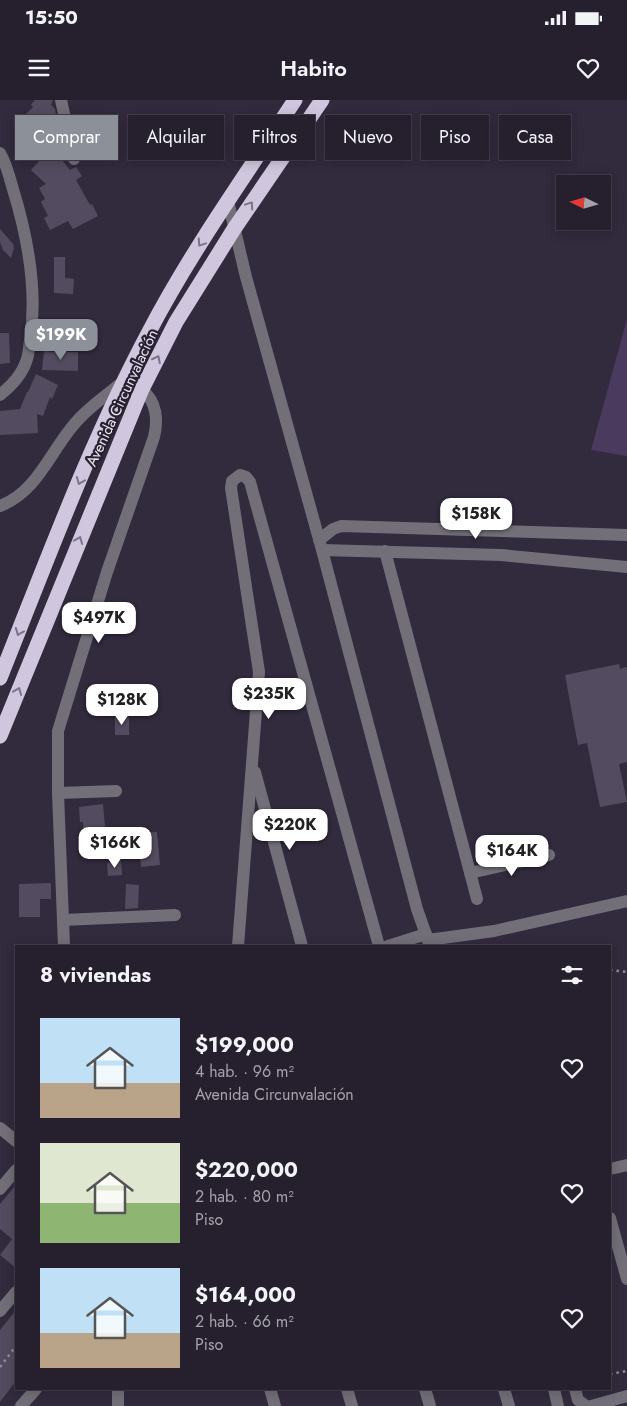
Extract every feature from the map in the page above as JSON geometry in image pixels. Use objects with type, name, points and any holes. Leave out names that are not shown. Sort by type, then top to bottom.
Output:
[{"type":"highway","name":"Avenida Circunvalación","points":[[0,678],[83,472],[149,331],[185,267],[295,100]]},
{"type":"highway","name":"Avenida Circunvalación","points":[[0,736],[142,389],[176,322],[316,103]]},
{"type":"street","points":[[61,100],[64,115]]},
{"type":"street","points":[[0,153],[4,159],[15,194],[32,279],[32,327],[27,359],[16,382],[0,395]]},
{"type":"street","points":[[228,202],[246,277],[417,909],[428,940]]},
{"type":"street","points":[[0,506],[8,503],[31,485],[76,422],[98,400],[124,381],[142,389],[151,400],[156,414],[157,426],[145,466],[107,572],[61,722],[57,741],[64,945]]},
{"type":"street","points":[[238,945],[253,763],[258,672],[231,488],[232,481],[240,475],[246,477],[250,482],[379,945]]},
{"type":"street","points":[[320,545],[333,529],[341,526],[627,535]]},
{"type":"street","points":[[320,545],[385,552],[501,554],[627,567]]},
{"type":"street","points":[[385,552],[477,899]]},
{"type":"street","points":[[253,763],[302,945]]},
{"type":"street","points":[[58,794],[116,792]]},
{"type":"street","points":[[470,873],[549,855]]},
{"type":"street","points":[[395,945],[494,930],[627,901]]},
{"type":"street","points":[[63,920],[174,915]]},
{"type":"street","points":[[0,1128],[15,1141]]},
{"type":"street","points":[[611,1169],[627,1165]]},
{"type":"street","points":[[0,1189],[15,1171]]},
{"type":"street","points":[[611,1222],[627,1280]]},
{"type":"street","points":[[0,1312],[15,1293]]},
{"type":"street","points":[[21,1406],[35,1390]]},
{"type":"street","points":[[118,1390],[118,1406]]},
{"type":"street","points":[[270,1390],[275,1406]]},
{"type":"street","points":[[347,1390],[352,1406]]},
{"type":"street","points":[[425,1390],[430,1406]]},
{"type":"street","points":[[504,1390],[509,1406]]},
{"type":"street","points":[[554,1390],[558,1406]]},
{"type":"street","points":[[575,1390],[578,1400],[586,1406]]},
{"type":"street","points":[[591,1406],[627,1396]]},
{"type":"path","points":[[611,970],[627,972]]},
{"type":"path","points":[[0,1367],[15,1347]]},
{"type":"path","points":[[611,1374],[627,1371]]},
{"type":"shaded area","points":[[627,319],[627,456],[591,450]]},
{"type":"building","points":[[35,100],[53,100],[51,105],[55,109],[56,115],[25,115],[33,107],[31,105]]},
{"type":"building","points":[[40,160],[62,160],[70,170],[76,167],[82,176],[76,180],[98,216],[73,229],[68,221],[50,230],[44,218],[48,216],[41,202],[45,199],[39,188],[46,184],[31,170]]},
{"type":"building","points":[[0,229],[13,244],[14,248],[11,258],[3,250],[0,242]]},
{"type":"building","points":[[54,257],[65,257],[65,278],[74,279],[73,294],[54,293]]},
{"type":"building","points":[[0,333],[9,333],[10,363],[0,364]]},
{"type":"building","points":[[44,351],[78,352],[78,371],[42,370]]},
{"type":"building","points":[[36,374],[58,385],[52,399],[50,397],[43,416],[37,414],[38,433],[0,435],[0,411],[20,409]]},
{"type":"building","points":[[619,664],[620,669],[627,667],[627,762],[619,764],[627,802],[600,807],[587,743],[578,745],[565,675]]},
{"type":"building","points":[[115,717],[129,717],[129,735],[115,735]]},
{"type":"building","points":[[103,804],[106,838],[113,838],[113,856],[84,858],[83,822],[80,822],[79,807]]},
{"type":"building","points":[[157,832],[160,865],[141,867],[138,833]]},
{"type":"building","points":[[121,861],[122,875],[108,876],[107,863]]},
{"type":"building","points":[[51,883],[51,899],[40,899],[40,917],[19,917],[19,884]]},
{"type":"building","points":[[126,884],[139,885],[138,908],[125,909]]},
{"type":"building","points":[[15,1186],[15,1267],[0,1255],[12,1239],[0,1229],[0,1204]]},
{"type":"building","points":[[15,1311],[15,1382],[0,1402],[0,1330]]}]
